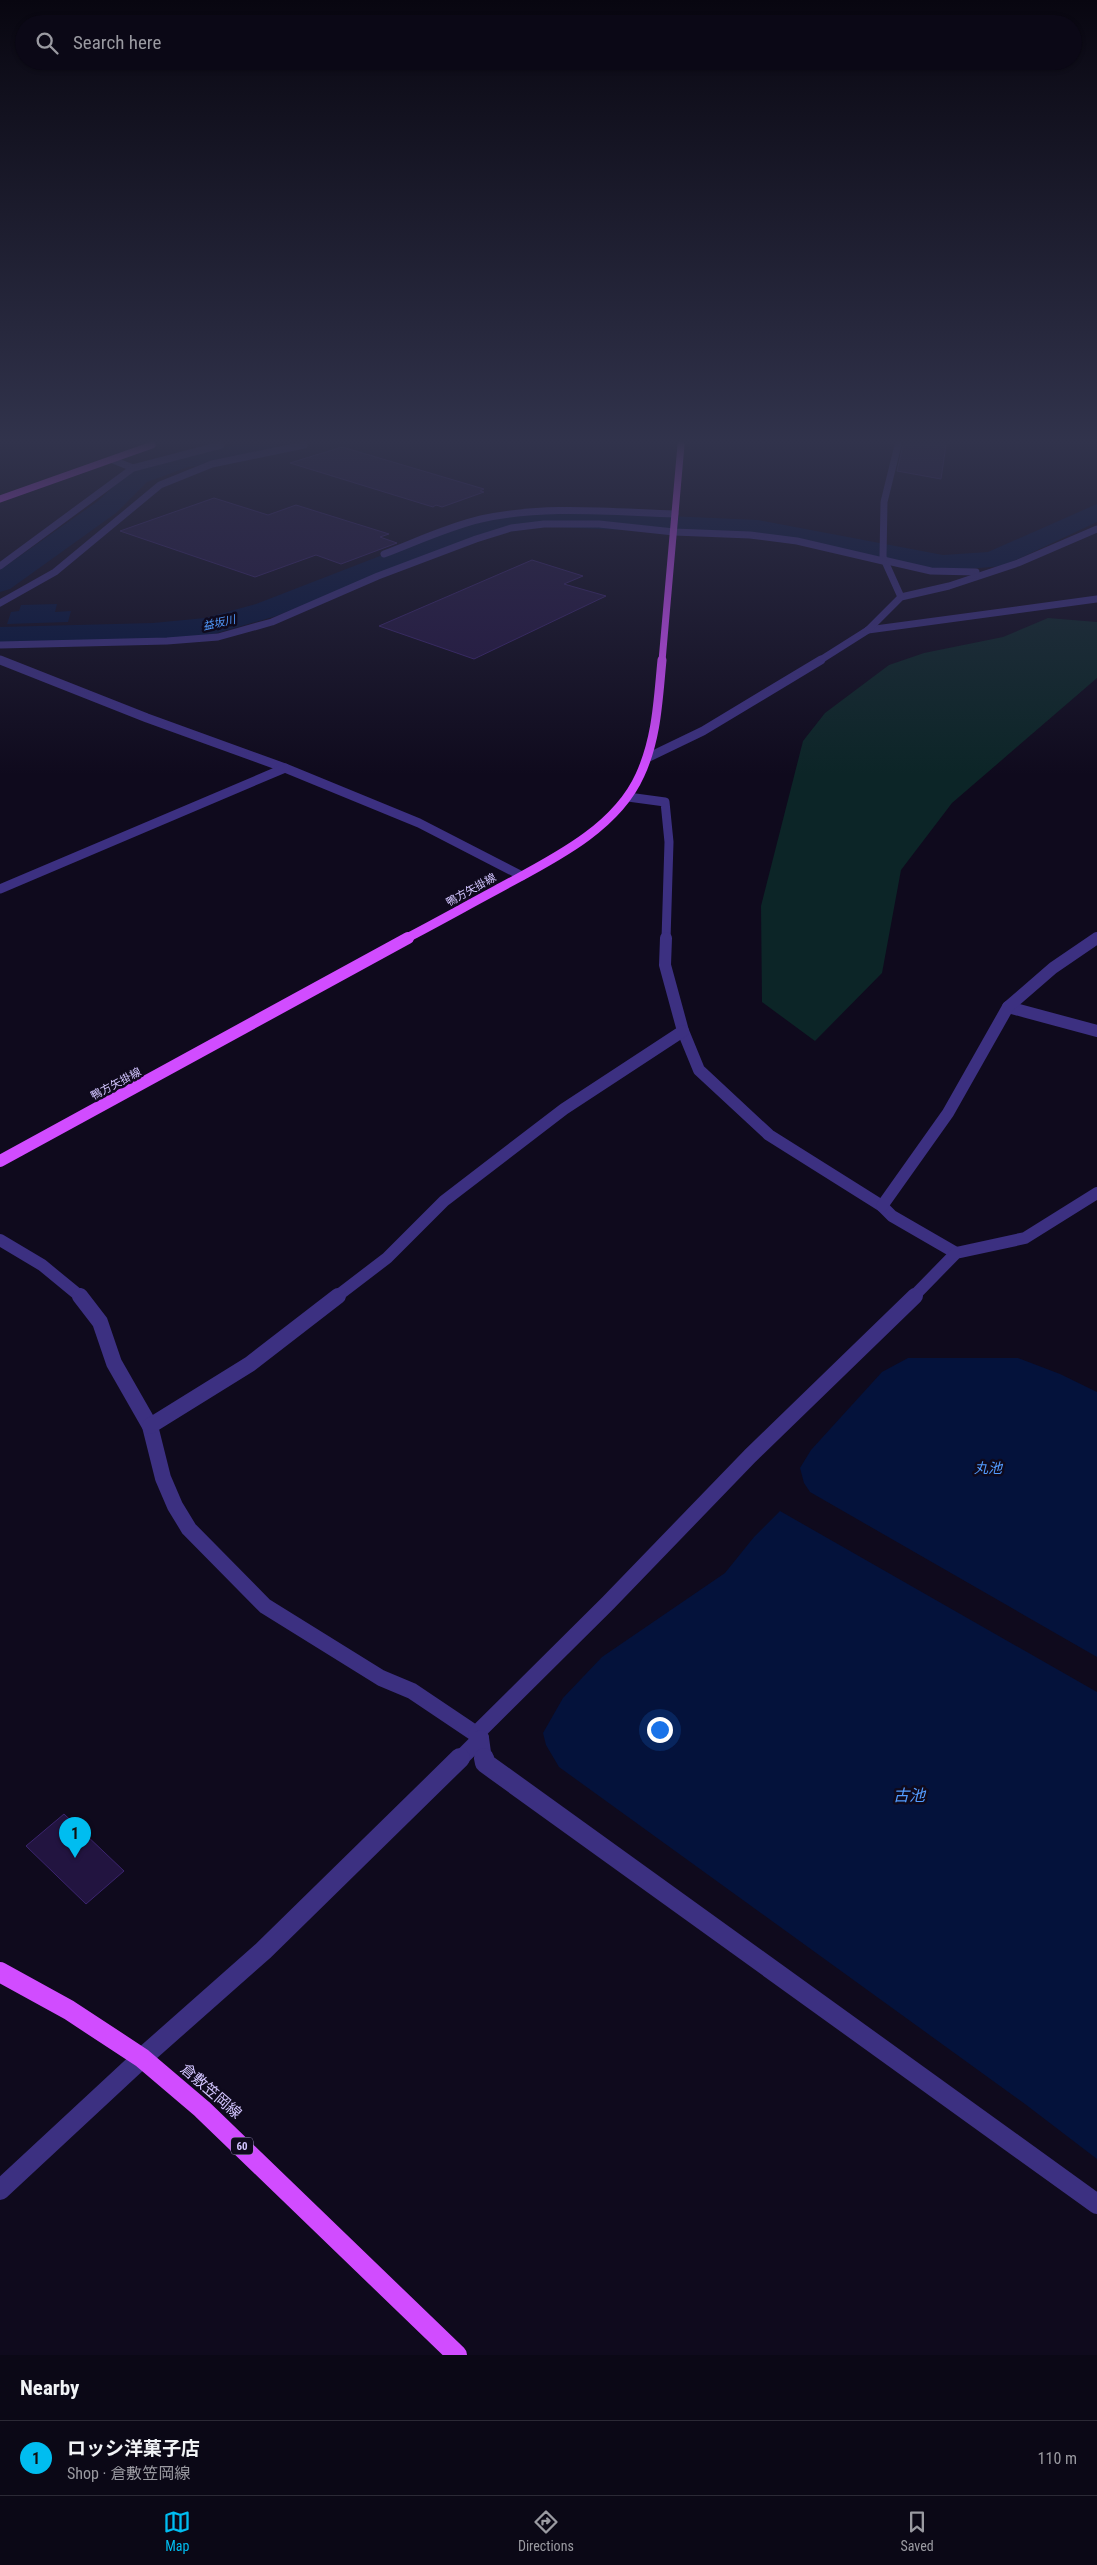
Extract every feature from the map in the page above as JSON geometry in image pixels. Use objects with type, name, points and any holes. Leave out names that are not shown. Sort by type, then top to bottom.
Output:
[{"type":"main road","name":"鴨方矢掛線","points":[[0,1161],[522,876],[586,836],[617,811],[637,784],[649,757],[656,727],[671,555]]},
{"type":"main road","name":"倉敷笠岡線","points":[[0,1972],[70,2010],[142,2058],[224,2129],[457,2355]]},
{"type":"street","points":[[0,566],[15,555]]},
{"type":"street","points":[[0,603],[8,592],[55,572],[76,555]]},
{"type":"street","points":[[0,644],[167,641],[218,637],[272,622],[378,576],[436,555]]},
{"type":"street","points":[[865,555],[931,571],[976,572],[1018,563]]},
{"type":"street","points":[[883,555],[883,559],[902,597]]},
{"type":"street","points":[[649,757],[704,731],[788,681],[868,630],[902,597],[949,586],[1037,555]]},
{"type":"street","points":[[868,630],[1097,599]]},
{"type":"street","points":[[0,660],[147,718],[285,768],[419,823],[522,876]]},
{"type":"street","points":[[0,889],[285,768]]},
{"type":"street","points":[[628,797],[664,802],[669,842],[665,965],[683,1031],[699,1070],[769,1135],[882,1206],[892,1216],[956,1253]]},
{"type":"street","points":[[882,1206],[948,1113],[985,1051],[1008,1006],[1052,968],[1097,938]]},
{"type":"street","points":[[1008,1006],[1097,1031]]},
{"type":"street","points":[[150,1426],[250,1364],[387,1258],[444,1201],[564,1109],[654,1048],[683,1031]]},
{"type":"street","points":[[0,2190],[142,2058],[264,1952],[479,1736],[750,1456],[891,1321],[956,1253],[1025,1238],[1097,1193]]},
{"type":"street","points":[[0,1240],[42,1265],[83,1299],[100,1322],[114,1363],[150,1426],[163,1478],[175,1506],[189,1529],[265,1606],[381,1678],[412,1691],[479,1736],[485,1763],[1097,2204]]},
{"type":"green space","points":[[1048,618],[1097,622],[1097,678],[952,803],[901,870],[882,973],[815,1041],[762,1002],[761,906],[803,741],[825,713],[889,665],[924,653],[1003,637]]},
{"type":"water","points":[[57,604],[55,612],[71,611],[68,622],[7,624],[11,612],[19,611],[21,605]]},
{"type":"water","name":"丸池","points":[[908,1358],[1018,1358],[1060,1374],[1097,1392],[1097,1657],[810,1492],[804,1483],[800,1468],[811,1450],[882,1372]]},
{"type":"water","name":"古池","points":[[780,1511],[1097,1692],[1097,2159],[1025,2104],[559,1767],[546,1745],[543,1733],[563,1698],[602,1657],[725,1573],[754,1537]]},
{"type":"building","points":[[190,555],[365,555],[341,564],[316,555],[255,577]]},
{"type":"building","points":[[532,560],[583,576],[564,584],[606,596],[474,659],[379,626]]},
{"type":"building","points":[[64,1814],[124,1871],[86,1904],[26,1846]]},
{"type":"waterway","points":[[0,583],[40,555]]},
{"type":"waterway","name":"益坂川","points":[[0,636],[153,632],[207,627],[266,610],[407,555]]},
{"type":"waterway","name":"益坂川","points":[[900,555],[943,563],[993,560],[1004,555]]},
{"type":"place","name":"ロッシ洋菓子店","points":[[75,1858]]}]
